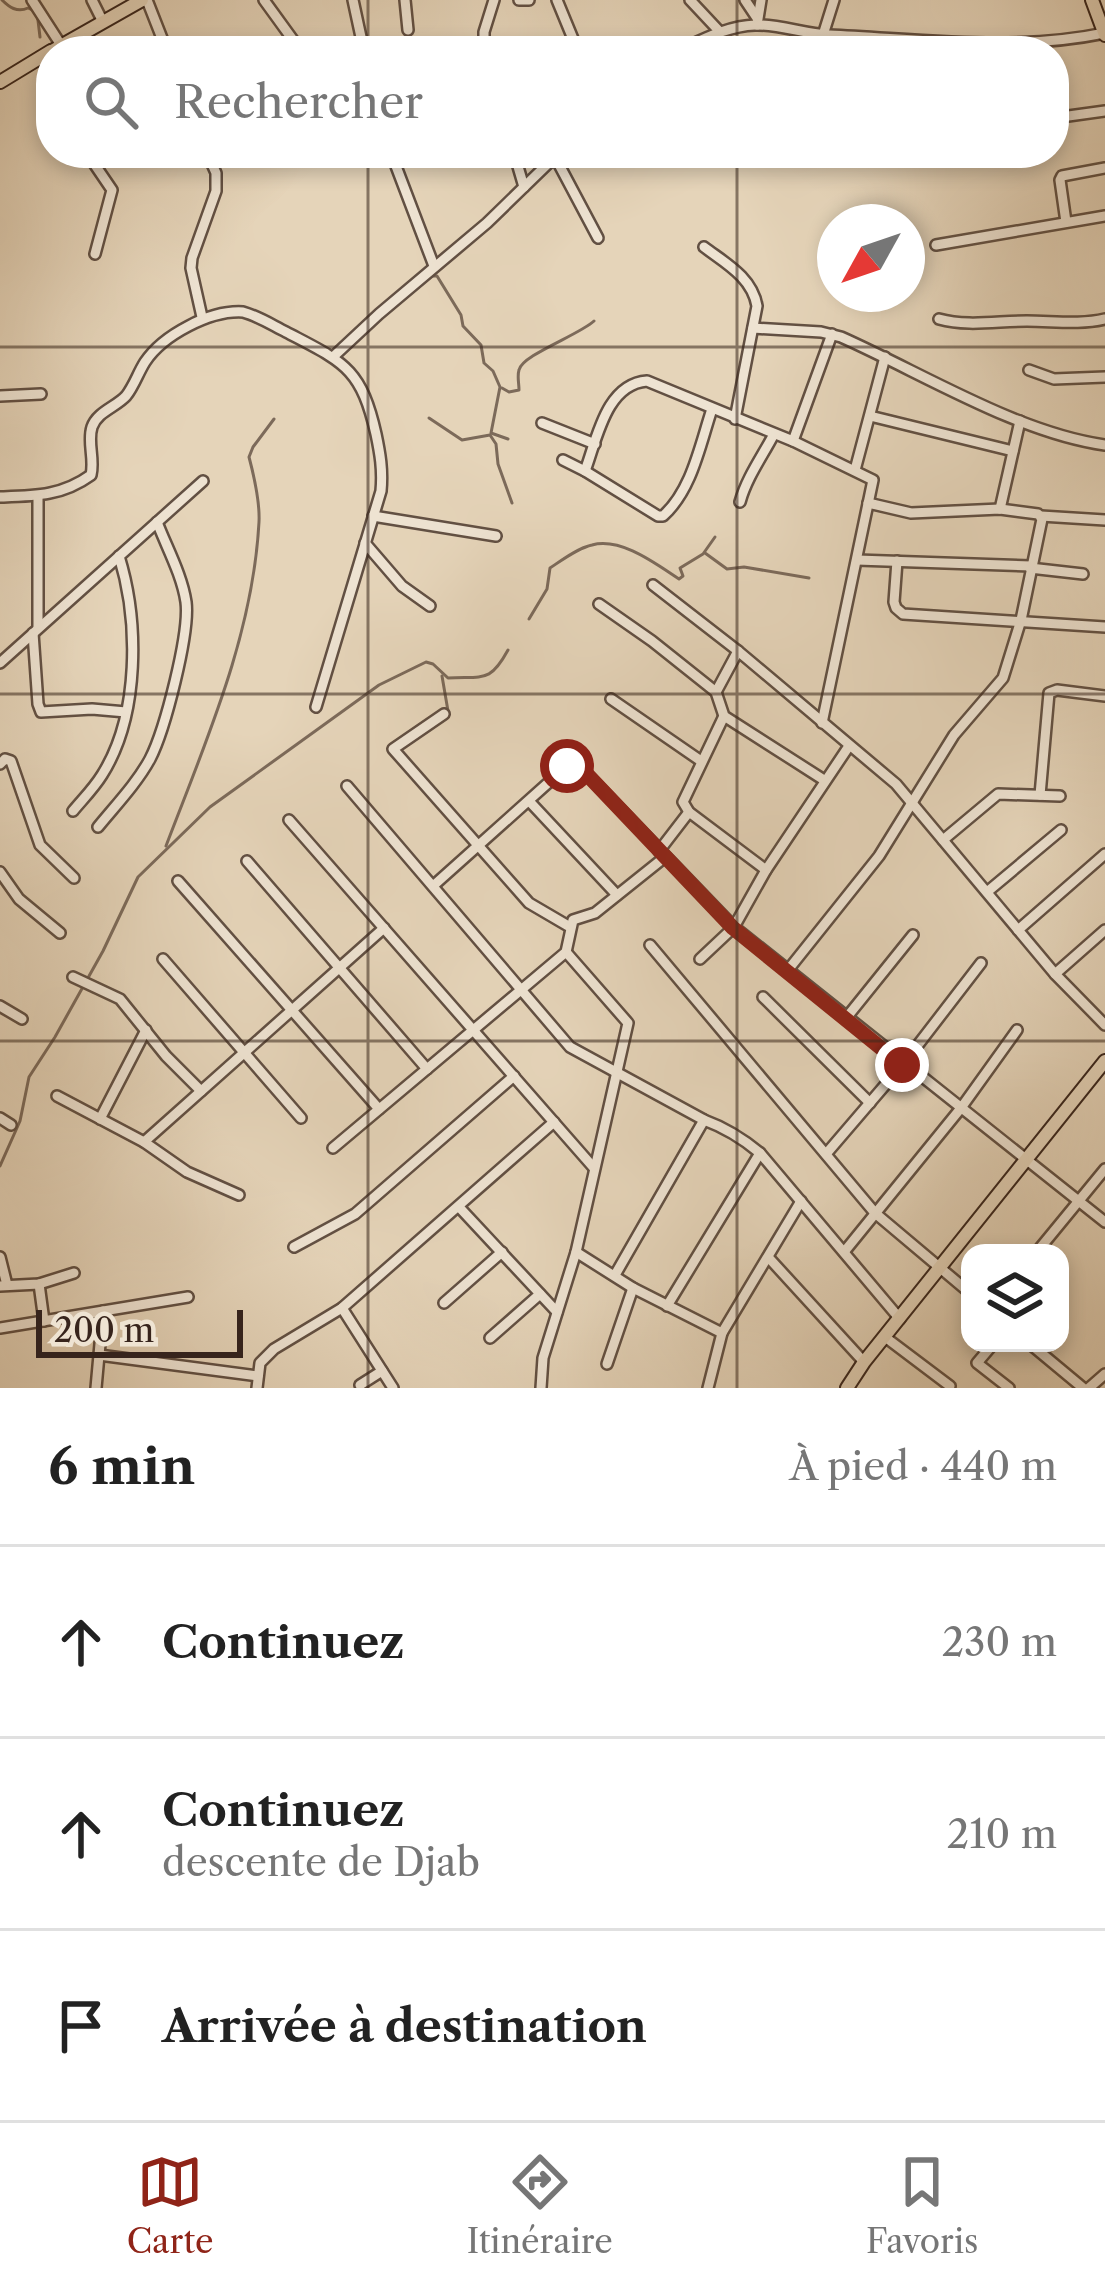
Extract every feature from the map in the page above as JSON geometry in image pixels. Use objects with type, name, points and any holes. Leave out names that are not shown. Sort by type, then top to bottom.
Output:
[{"type":"main road","points":[[78,36],[145,0]]},
{"type":"main road","points":[[1092,0],[1105,34]]},
{"type":"main road","points":[[0,82],[36,60]]},
{"type":"main road","points":[[847,1388],[1105,1061]]},
{"type":"street","points":[[32,0],[45,36]]},
{"type":"street","points":[[92,0],[103,22]]},
{"type":"street","points":[[145,0],[160,36]]},
{"type":"street","points":[[264,0],[290,36]]},
{"type":"street","points":[[353,0],[361,36]]},
{"type":"street","points":[[405,0],[408,30]]},
{"type":"street","points":[[484,36],[494,0]]},
{"type":"street","points":[[519,0],[529,0]]},
{"type":"street","points":[[557,0],[572,36]]},
{"type":"street","points":[[689,0],[720,32]]},
{"type":"street","points":[[746,0],[757,21]]},
{"type":"street","points":[[757,21],[761,0]]},
{"type":"street","points":[[824,35],[834,0]]},
{"type":"street","points":[[711,36],[757,21],[840,36]]},
{"type":"street","points":[[1069,40],[1105,34]]},
{"type":"street","points":[[1069,116],[1105,111]]},
{"type":"street","points":[[95,254],[112,190],[97,168]]},
{"type":"street","points":[[202,317],[191,268],[217,182],[212,168]]},
{"type":"street","points":[[397,168],[434,266]]},
{"type":"street","points":[[518,168],[524,187]]},
{"type":"street","points":[[334,356],[544,168]]},
{"type":"street","points":[[563,168],[598,238]]},
{"type":"street","points":[[1066,222],[1062,176],[1105,168]]},
{"type":"street","points":[[936,244],[1105,216]]},
{"type":"street","points":[[704,247],[739,273],[755,293],[757,306],[735,419]]},
{"type":"street","points":[[0,497],[62,492],[92,475],[90,434],[97,418],[128,393],[152,353],[202,317],[243,312],[334,356],[357,378],[370,409],[382,476],[316,707]]},
{"type":"street","points":[[939,320],[967,325],[1105,319]]},
{"type":"street","points":[[753,328],[832,334],[1020,421],[1105,445]]},
{"type":"street","points":[[793,441],[832,334]]},
{"type":"street","points":[[855,470],[885,357]]},
{"type":"street","points":[[1029,370],[1043,378],[1105,377]]},
{"type":"street","points":[[586,471],[613,401],[639,380],[793,441],[873,480],[822,723]]},
{"type":"street","points":[[0,397],[41,394]]},
{"type":"street","points":[[563,460],[663,516],[689,478],[712,409]]},
{"type":"street","points":[[870,416],[1012,451]]},
{"type":"street","points":[[1000,509],[1020,421]]},
{"type":"street","points":[[542,423],[596,444]]},
{"type":"street","points":[[740,502],[749,475],[774,434]]},
{"type":"street","points":[[0,663],[202,481]]},
{"type":"street","points":[[38,496],[36,630],[41,712],[126,712]]},
{"type":"street","points":[[868,503],[911,514],[1000,509],[1105,520]]},
{"type":"street","points":[[788,970],[878,856],[954,735],[1004,678],[1021,620],[1041,515]]},
{"type":"street","points":[[373,517],[496,536]]},
{"type":"street","points":[[98,826],[151,758],[182,650],[186,605],[182,584],[157,522]]},
{"type":"street","points":[[365,543],[401,586],[430,606]]},
{"type":"street","points":[[73,812],[109,762],[130,690],[131,608],[119,556]]},
{"type":"street","points":[[857,560],[1031,567],[1083,574]]},
{"type":"street","points":[[897,562],[894,602],[903,614],[1105,627]]},
{"type":"street","points":[[653,585],[896,784],[1055,974],[1105,1025]]},
{"type":"street","points":[[599,604],[716,692],[724,716],[824,780]]},
{"type":"street","points":[[716,692],[739,651]]},
{"type":"street","points":[[1040,795],[1049,693],[1105,696]]},
{"type":"street","points":[[611,699],[701,761]]},
{"type":"street","points":[[444,714],[393,749],[529,903],[570,928]]},
{"type":"street","points":[[724,716],[683,802],[689,812],[766,870]]},
{"type":"street","points":[[700,959],[734,928],[766,870],[849,746]]},
{"type":"street","points":[[0,764],[11,761],[40,845],[74,878]]},
{"type":"street","points":[[433,886],[567,766],[575,764],[734,928],[1105,1222]]},
{"type":"street","points":[[347,786],[570,1047],[727,1128],[760,1154],[900,1319]]},
{"type":"street","points":[[943,840],[998,794],[1060,796]]},
{"type":"street","points":[[530,802],[617,896]]},
{"type":"street","points":[[333,1148],[566,952],[573,920],[590,916],[617,896],[662,854],[689,812]]},
{"type":"street","points":[[289,820],[594,1168]]},
{"type":"street","points":[[987,892],[1060,830]]},
{"type":"street","points":[[1018,930],[1105,854]]},
{"type":"street","points":[[247,861],[427,1069]]},
{"type":"street","points":[[0,872],[19,899],[60,933]]},
{"type":"street","points":[[178,881],[379,1109]]},
{"type":"street","points":[[144,1142],[384,928]]},
{"type":"street","points":[[734,928],[903,1064]]},
{"type":"street","points":[[1055,974],[1105,929]]},
{"type":"street","points":[[847,1017],[913,935]]},
{"type":"street","points":[[650,945],[875,1214],[961,1286]]},
{"type":"street","points":[[541,1388],[543,1358],[576,1252],[628,1023],[566,952]]},
{"type":"street","points":[[164,958],[301,1118]]},
{"type":"street","points":[[826,1154],[981,963]]},
{"type":"street","points":[[73,976],[120,999],[166,1057],[201,1091]]},
{"type":"street","points":[[763,997],[870,1103]]},
{"type":"street","points":[[0,1006],[22,1018]]},
{"type":"street","points":[[100,1119],[146,1030]]},
{"type":"street","points":[[844,1252],[961,1108],[1017,1030]]},
{"type":"street","points":[[294,1247],[355,1214],[514,1076]]},
{"type":"street","points":[[57,1096],[144,1142],[187,1172],[239,1195]]},
{"type":"street","points":[[615,1275],[704,1120]]},
{"type":"street","points":[[99,1355],[257,1382],[260,1363],[274,1349],[342,1308],[554,1122]]},
{"type":"street","points":[[667,1306],[760,1154]]},
{"type":"street","points":[[1043,1244],[1105,1169]]},
{"type":"street","points":[[708,1388],[722,1333],[801,1202]]},
{"type":"street","points":[[458,1207],[557,1312]]},
{"type":"street","points":[[444,1303],[502,1252]]},
{"type":"street","points":[[576,1252],[633,1288],[722,1333]]},
{"type":"street","points":[[0,1257],[3,1286],[39,1284],[74,1273]]},
{"type":"street","points":[[768,1257],[864,1362]]},
{"type":"street","points":[[39,1284],[44,1321]]},
{"type":"street","points":[[608,1364],[633,1288]]},
{"type":"street","points":[[490,1338],[540,1294]]},
{"type":"street","points":[[0,1328],[188,1297]]},
{"type":"street","points":[[342,1308],[393,1388]]},
{"type":"street","points":[[96,1388],[103,1311]]},
{"type":"street","points":[[885,1337],[950,1386]]},
{"type":"street","points":[[986,1352],[977,1363],[1009,1388]]},
{"type":"street","points":[[1040,1352],[1086,1388],[1105,1374]]},
{"type":"street","points":[[360,1384],[382,1371]]},
{"type":"waterway","points":[[2,0],[14,8],[37,12],[40,36]]},
{"type":"waterway","points":[[423,282],[437,276],[463,326],[481,345],[484,363],[500,387],[491,433],[508,439]]},
{"type":"waterway","points":[[502,388],[519,390],[522,364],[594,321]]},
{"type":"waterway","points":[[429,418],[462,440],[490,435],[512,503]]},
{"type":"waterway","points":[[166,846],[211,727],[248,606],[259,522],[249,457],[274,419]]},
{"type":"waterway","points":[[529,619],[547,589],[550,568],[581,549],[603,544],[626,548],[679,579],[683,576],[680,568],[703,554],[715,537]]},
{"type":"waterway","points":[[705,553],[727,569],[744,567],[809,578]]},
{"type":"waterway","points":[[0,1166],[20,1121],[29,1077],[103,951],[138,877],[210,807],[379,685],[426,662],[448,678],[485,676],[508,650]]},
{"type":"waterway","points":[[442,676],[448,711]]},
{"type":"route","points":[[567,766],[580,767],[733,928],[902,1065]]}]
